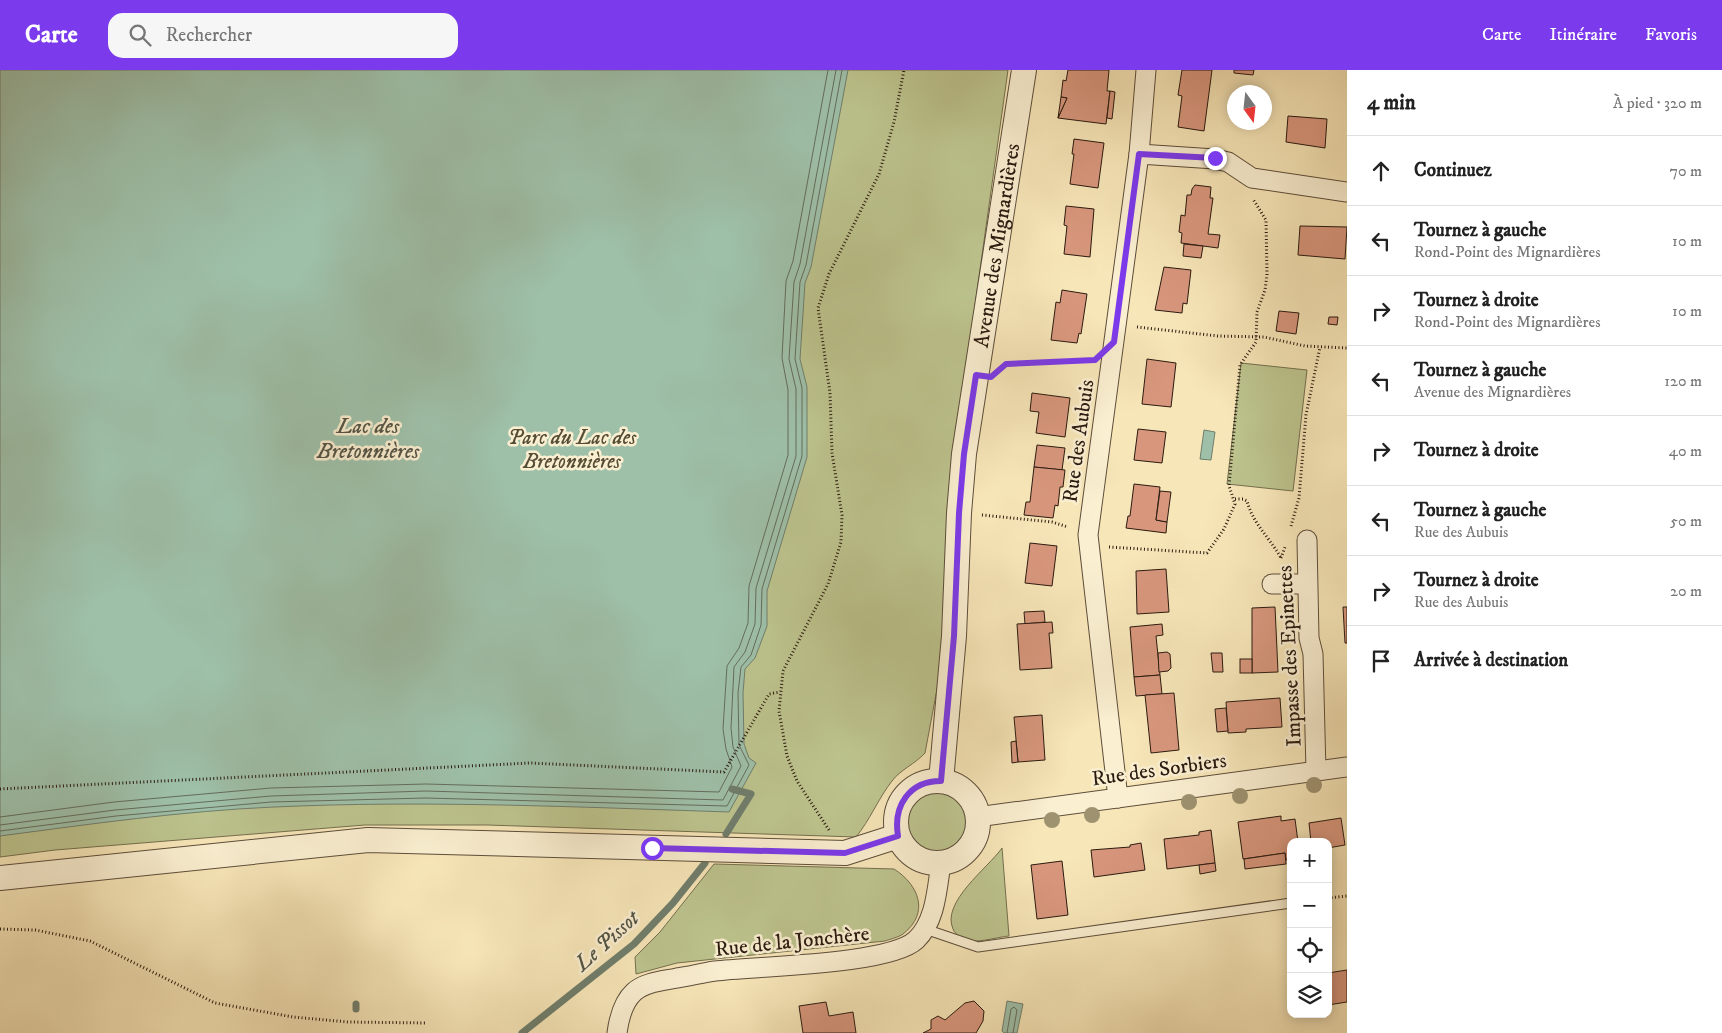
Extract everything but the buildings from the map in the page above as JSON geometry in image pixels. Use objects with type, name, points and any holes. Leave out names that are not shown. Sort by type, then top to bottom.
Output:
[{"type":"street","name":"Avenue des Mignardières","points":[[941,781],[954,636],[959,513],[964,454],[1024,70]]},
{"type":"street","name":"Rue des Aubuis","points":[[1118,798],[1088,535],[1139,154],[1146,70]]},
{"type":"street","points":[[1139,154],[1215,158],[1228,162],[1242,173],[1262,180],[1347,192]]},
{"type":"street","name":"Impasse des Epinettes","points":[[1307,540],[1299,584],[1313,654],[1316,771]]},
{"type":"street","points":[[1272,584],[1299,584]]},
{"type":"street","name":"Rue des Sorbiers","points":[[977,817],[1347,767]]},
{"type":"street","points":[[941,781],[955,785],[966,794],[977,817],[977,830],[967,849],[956,858],[941,862],[927,862],[911,854],[898,836],[897,813],[906,794],[922,783],[941,781]]},
{"type":"street","points":[[0,878],[368,840],[845,853],[898,836]]},
{"type":"street","name":"Rue de la Jonchère","points":[[617,1033],[626,1000],[636,990],[651,984],[714,971],[884,954],[899,950],[915,941],[925,929],[934,908],[941,862]]},
{"type":"lane","points":[[925,929],[978,946],[1287,904]]},
{"type":"path","points":[[830,833],[797,781],[787,756],[782,730],[780,692],[783,671],[828,584],[842,542],[842,515],[832,453],[829,384],[818,308],[829,274],[879,174],[894,122],[904,70]]},
{"type":"path","points":[[959,513],[1052,522],[1088,535],[1106,547],[1204,554],[1211,549],[1224,529],[1235,499],[1229,486],[1240,366],[1252,350],[1257,337],[1257,312],[1265,290],[1267,275],[1268,236],[1266,220],[1250,195],[1242,173]]},
{"type":"path","points":[[976,375],[991,377],[1006,364],[1095,360],[1130,326],[1218,336],[1257,337],[1320,347],[1347,348]]},
{"type":"path","points":[[1291,527],[1299,498],[1306,415],[1320,347]]},
{"type":"path","points":[[1235,499],[1243,498],[1247,501],[1252,516],[1275,546],[1299,584]]},
{"type":"path","points":[[1281,558],[1286,545]]},
{"type":"path","points":[[0,790],[530,763],[724,772],[769,694],[780,692]]},
{"type":"path","points":[[1332,898],[1347,896]]},
{"type":"path","points":[[0,929],[35,930],[90,941],[215,1003],[293,1016],[348,1022],[427,1022]]},
{"type":"green space","name":"Lac des Bretonnières","points":[[0,70],[1008,70],[954,455],[947,636],[925,753],[892,781],[856,837],[487,825],[365,825],[55,850],[0,857]]},
{"type":"green space","points":[[1241,363],[1307,370],[1293,491],[1227,484]]},
{"type":"green space","points":[[936,788],[949,791],[960,798],[967,809],[970,822],[967,835],[960,846],[949,853],[936,856],[923,853],[912,846],[905,835],[902,822],[905,809],[912,798],[923,791]]},
{"type":"green space","points":[[1002,848],[1009,936],[980,941],[966,940],[953,929],[951,919],[954,908],[968,886]]},
{"type":"green space","points":[[714,864],[894,869],[910,883],[915,891],[919,908],[911,926],[903,934],[885,941],[677,963],[636,974],[635,957],[660,932]]},
{"type":"water","name":"Lac des Bretonnières","points":[[0,70],[848,70],[811,267],[805,283],[800,359],[807,387],[807,457],[767,591],[767,626],[755,658],[745,669],[743,693],[744,744],[749,758],[756,763],[729,812],[502,805],[331,805],[205,812],[0,836]]},
{"type":"water","points":[[1204,430],[1215,432],[1211,460],[1200,459]]},
{"type":"water","points":[[1007,1001],[1023,1004],[1017,1033],[1004,1033],[1002,1031]]},
{"type":"waterway","points":[[726,834],[751,794],[732,789]]},
{"type":"waterway","name":"Le Pissot","points":[[522,1033],[634,944],[673,903],[705,863]]},
{"type":"waterway","name":"Le Pissot","points":[[356,1004],[356,1009]]},
{"type":"route","points":[[652,848],[845,853],[898,836],[897,813],[906,794],[922,783],[941,781],[954,636],[959,513],[964,454],[976,375],[991,377],[1006,364],[1095,360],[1114,342],[1139,154],[1215,158]]},
{"type":"park label","name":"Parc du Lac des Bretonnières","points":[[572,449]]}]
